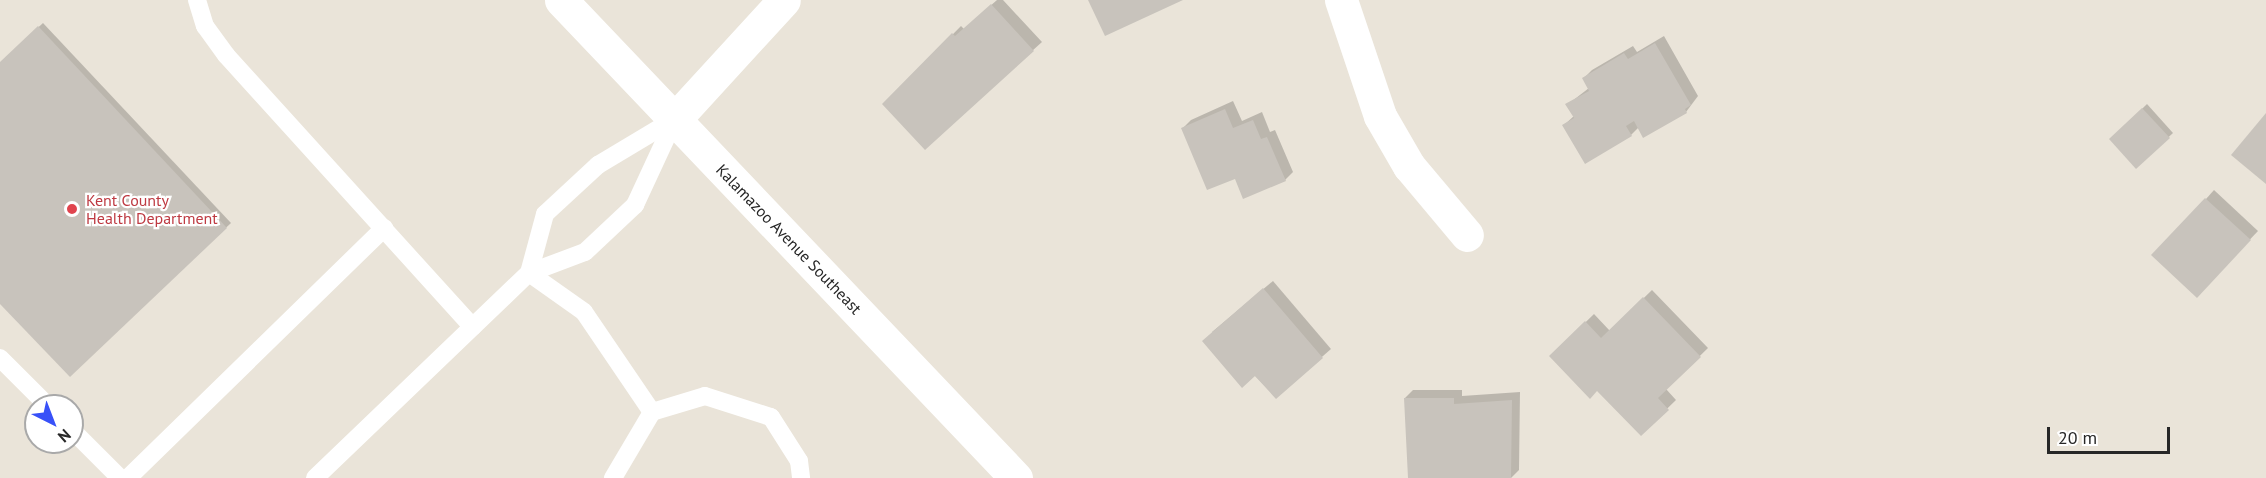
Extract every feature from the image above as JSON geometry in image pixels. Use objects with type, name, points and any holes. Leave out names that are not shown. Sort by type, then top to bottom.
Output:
[{"type":"main road","name":"Kalamazoo Avenue Southeast","points":[[561,0],[1016,478]]},
{"type":"main road","points":[[675,118],[784,0]]},
{"type":"main road","points":[[1341,0],[1380,116],[1409,166],[1467,235]]},
{"type":"lane","points":[[197,0],[205,26],[226,55],[473,327]]},
{"type":"lane","points":[[529,273],[545,214],[598,165],[675,118]]},
{"type":"lane","points":[[315,478],[529,273],[585,252],[635,206],[675,118]]},
{"type":"lane","points":[[128,478],[384,228]]},
{"type":"lane","points":[[529,273],[584,312],[652,412]]},
{"type":"lane","points":[[0,358],[36,394]]},
{"type":"lane","points":[[613,478],[652,412],[705,396],[771,417],[799,461],[801,478]]},
{"type":"lane","points":[[84,442],[120,478]]},
{"type":"building","points":[[1088,0],[1183,0],[1105,36]]},
{"type":"building","points":[[991,4],[1034,51],[925,150],[882,104],[952,33],[955,36]]},
{"type":"building","name":"Kent County Health Department","points":[[38,26],[227,228],[70,377],[0,304],[0,62]]},
{"type":"building","points":[[1655,43],[1691,105],[1685,109],[1687,113],[1643,138],[1634,121],[1626,126],[1632,136],[1585,164],[1562,125],[1574,118],[1565,104],[1589,91],[1582,78],[1624,53],[1628,59]]},
{"type":"building","points":[[2142,108],[2170,138],[2136,169],[2109,139]]},
{"type":"building","points":[[1225,109],[1233,128],[1253,120],[1261,139],[1267,137],[1286,181],[1243,199],[1235,179],[1207,190],[1181,128]]},
{"type":"building","points":[[2266,113],[2266,184],[2231,155]]},
{"type":"building","points":[[2205,198],[2251,240],[2197,298],[2151,255]]},
{"type":"building","points":[[1263,288],[1323,358],[1276,399],[1255,376],[1242,388],[1202,341]]},
{"type":"building","points":[[1643,297],[1701,357],[1658,398],[1669,410],[1641,436],[1597,391],[1590,399],[1549,356],[1585,321],[1601,338]]},
{"type":"building","points":[[1404,398],[1454,398],[1454,404],[1512,400],[1511,478],[1408,478]]},
{"type":"place","name":"Kent County Health Department","points":[[72,209]]}]
